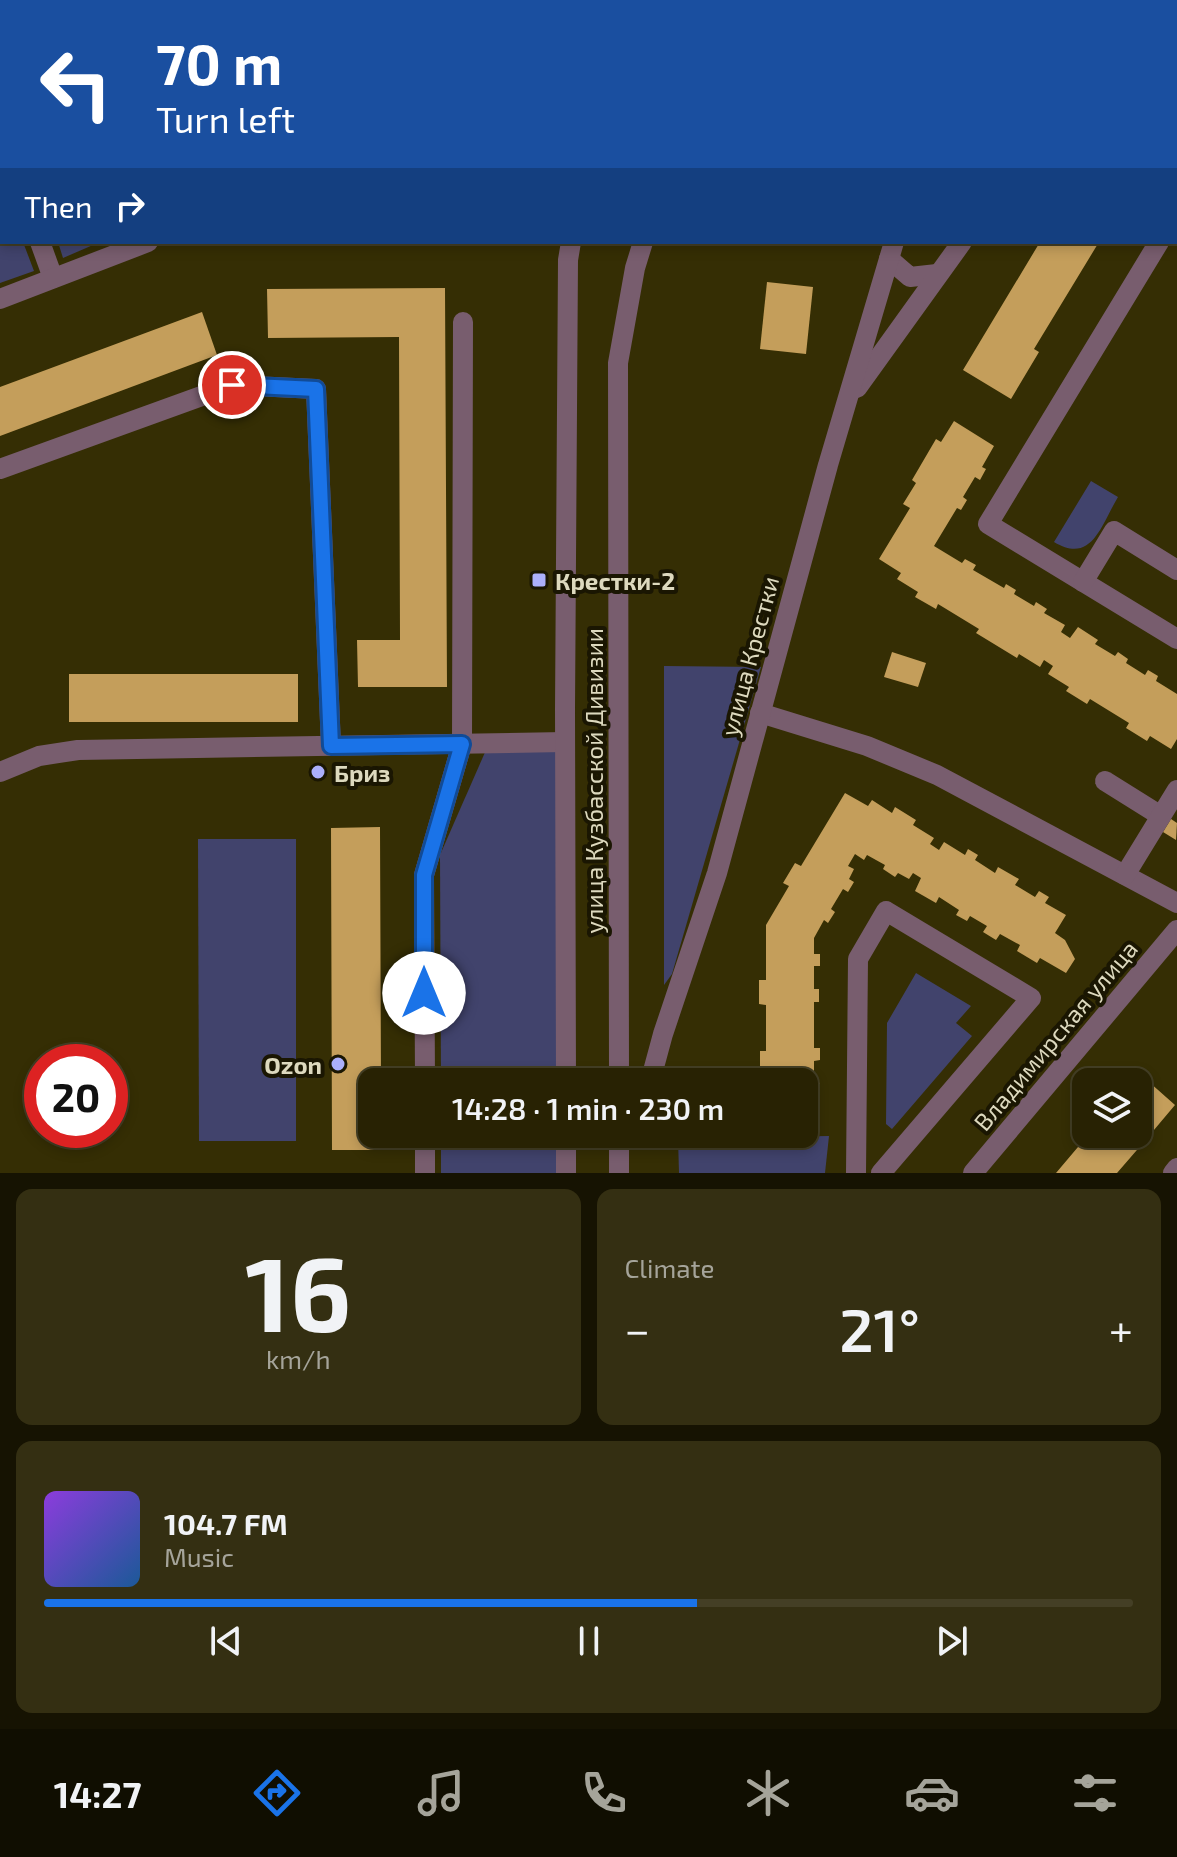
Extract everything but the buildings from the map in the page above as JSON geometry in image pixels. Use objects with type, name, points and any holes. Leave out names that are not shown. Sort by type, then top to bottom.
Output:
[{"type":"street","points":[[41,244],[53,278]]},
{"type":"street","points":[[0,299],[143,244]]},
{"type":"street","name":"улица Кузбасской Дивизии","points":[[566,1068],[565,742],[568,274],[571,244]]},
{"type":"street","name":"улица Кузбасской Дивизии","points":[[619,1068],[618,363],[635,268],[642,244]]},
{"type":"street","points":[[846,404],[960,244]]},
{"type":"street","points":[[1158,244],[988,524],[1177,639]]},
{"type":"street","points":[[892,251],[910,277],[937,274]]},
{"type":"street","name":"улица Крестки","points":[[654,1068],[717,873],[846,404],[892,251]]},
{"type":"street","points":[[425,1068],[424,875],[462,744],[463,322]]},
{"type":"street","points":[[0,469],[232,385],[316,389],[331,746]]},
{"type":"street","points":[[1083,582],[1114,531],[1177,570]]},
{"type":"street","points":[[760,713],[867,746],[937,775],[1177,903]]},
{"type":"street","points":[[0,772],[39,756],[78,750],[565,742]]},
{"type":"street","points":[[1105,781],[1161,816]]},
{"type":"street","points":[[1125,875],[1177,790]]},
{"type":"street","points":[[856,1173],[858,959],[886,911],[1031,998],[881,1173]]},
{"type":"street","name":"Владимирская улица","points":[[973,1173],[1173,942]]},
{"type":"street","points":[[425,1148],[425,1173]]},
{"type":"street","points":[[566,1148],[566,1173]]},
{"type":"street","points":[[619,1167],[626,1148]]},
{"type":"street","points":[[1173,1173],[1177,1168]]},
{"type":"shaded area","points":[[0,244],[24,244],[34,271],[0,283]]},
{"type":"shaded area","points":[[59,244],[95,244],[63,258]]},
{"type":"shaded area","points":[[1091,481],[1118,497],[1100,530],[1094,539],[1078,549],[1054,542]]},
{"type":"shaded area","points":[[664,666],[761,667],[672,974],[664,985]]},
{"type":"shaded area","points":[[486,750],[568,750],[565,1068],[441,1068],[440,855]]},
{"type":"shaded area","points":[[198,839],[296,839],[296,1141],[199,1141]]},
{"type":"shaded area","points":[[916,973],[971,1006],[956,1023],[972,1036],[892,1129],[886,1124],[887,1023]]},
{"type":"shaded area","points":[[818,1136],[829,1136],[825,1173],[679,1173],[678,1148],[818,1148]]},
{"type":"shaded area","points":[[441,1148],[564,1148],[564,1173],[441,1173]]},
{"type":"place","name":"Крестки-2","points":[[539,580]]},
{"type":"place","name":"Бриз","points":[[318,772]]},
{"type":"place","name":"Ozon","points":[[338,1064]]},
{"type":"route","points":[[232,385],[316,389],[331,746],[462,744],[424,875],[424,993]]}]
